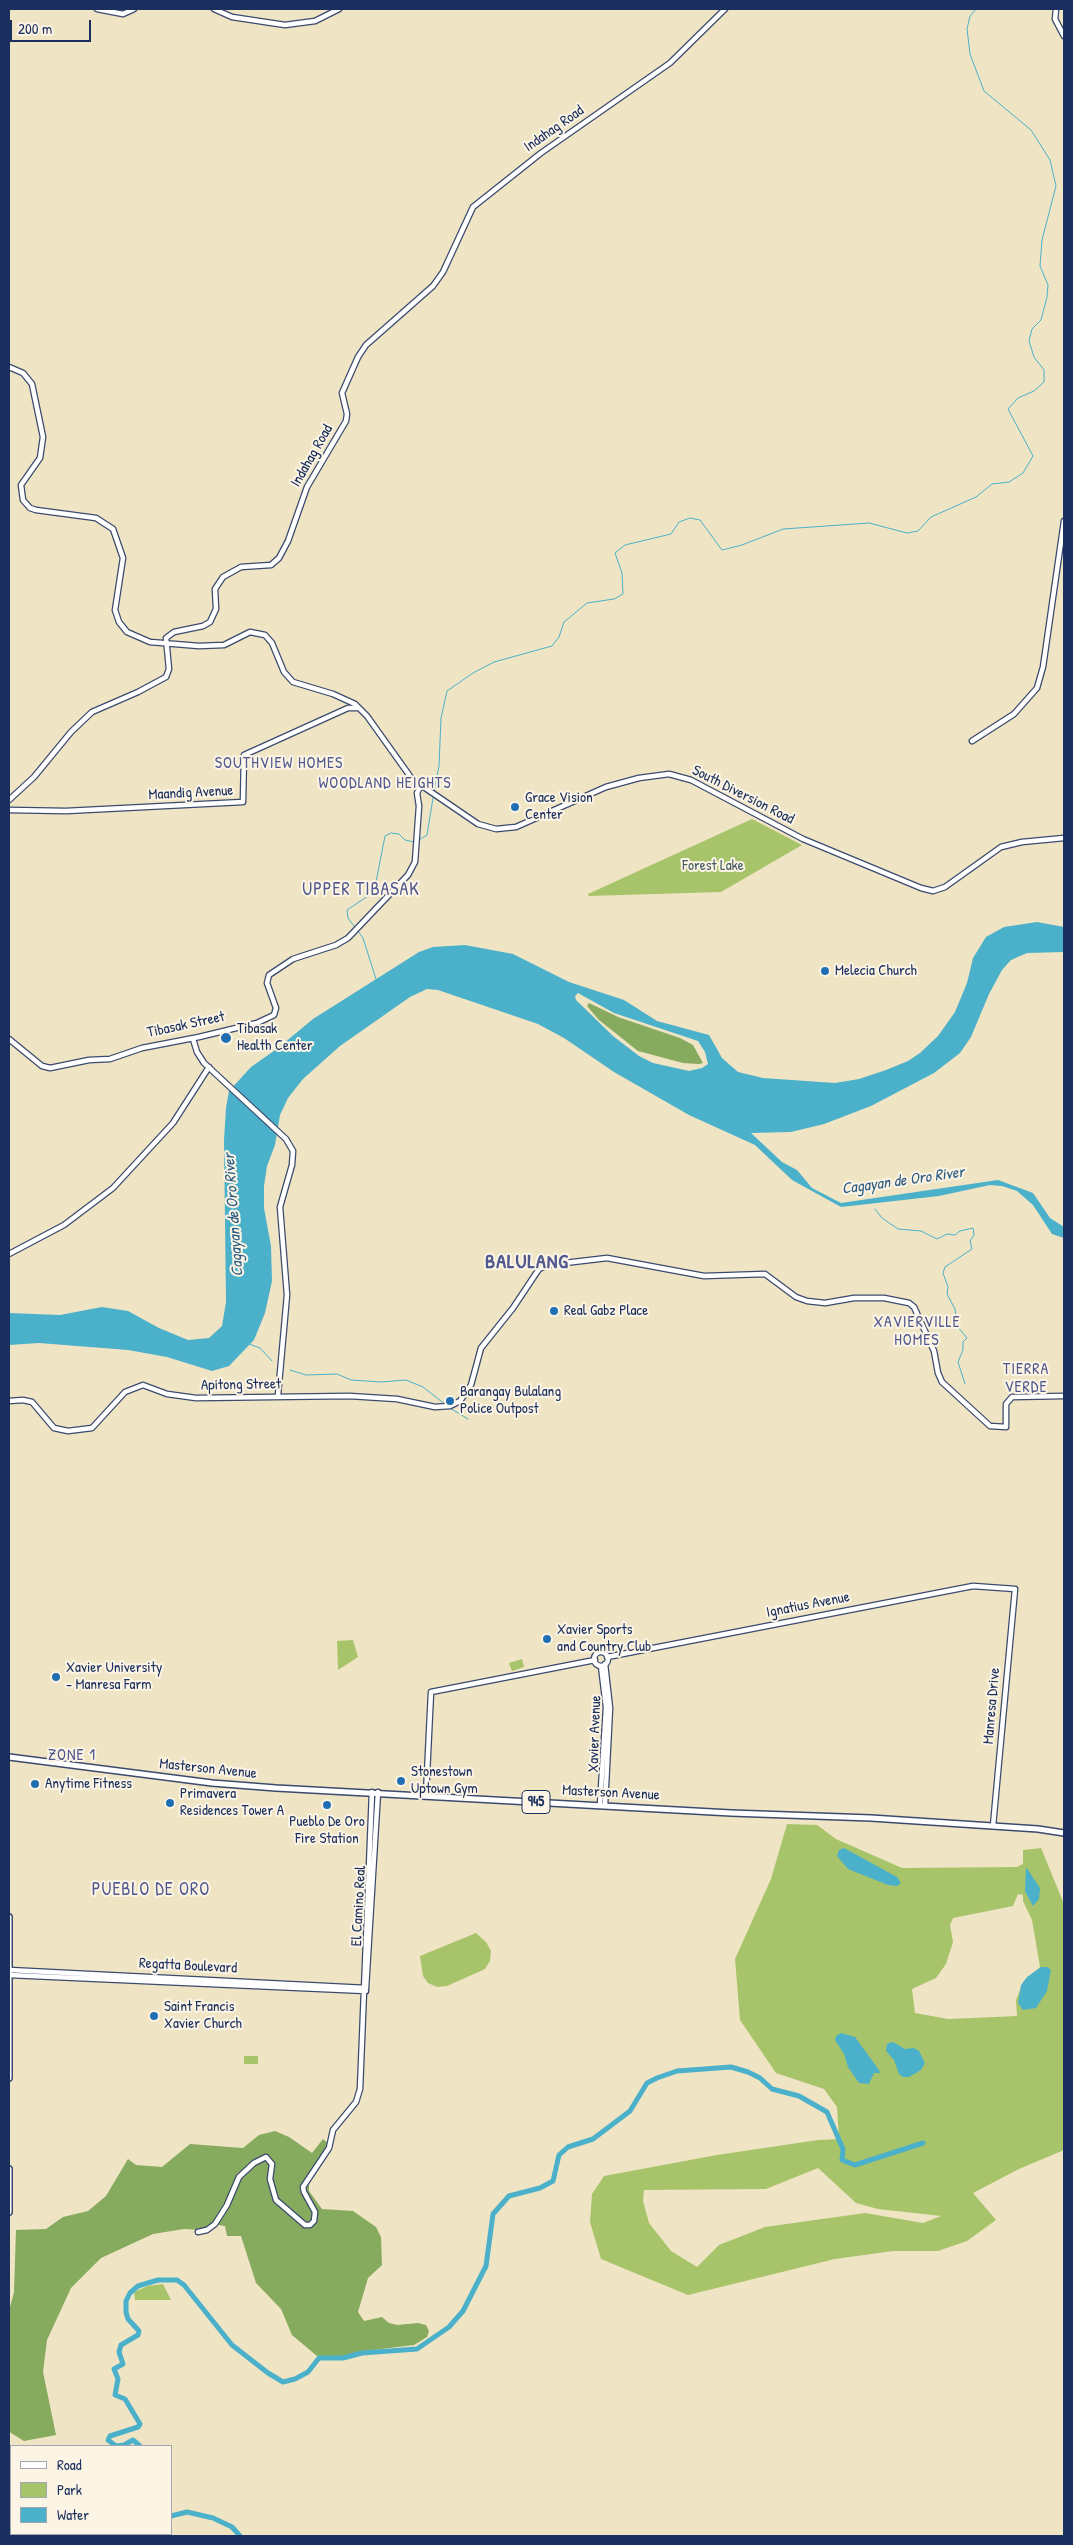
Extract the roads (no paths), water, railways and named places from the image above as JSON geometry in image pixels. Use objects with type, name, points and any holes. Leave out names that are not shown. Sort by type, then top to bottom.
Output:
[{"type":"main road","name":"Masterson Avenue","points":[[9,1757],[212,1783],[426,1796],[871,1818],[1064,1833]]},
{"type":"main road","points":[[9,1917],[9,2078]]},
{"type":"main road","points":[[9,2169],[9,2212]]},
{"type":"street","points":[[97,9],[123,14],[134,9]]},
{"type":"street","points":[[214,9],[232,17],[285,25],[315,21],[339,9]]},
{"type":"street","name":"Indahag Road","points":[[164,643],[167,636],[174,632],[199,627],[210,622],[216,609],[214,593],[216,586],[229,573],[241,567],[268,566],[279,558],[288,541],[306,487],[347,418],[342,393],[358,358],[366,345],[433,286],[473,207],[541,153],[670,63],[725,9]]},
{"type":"street","points":[[1056,9],[1055,19],[1064,36]]},
{"type":"street","name":"South Diversion Road","points":[[9,367],[23,373],[32,384],[44,437],[40,458],[21,485],[23,500],[28,506],[36,510],[96,518],[111,526],[117,535],[123,558],[123,569],[116,599],[116,616],[122,627],[133,636],[150,642],[214,646],[224,645],[248,632],[258,632],[269,639],[284,672],[293,682],[348,700],[359,708],[406,773],[471,821],[488,828],[504,829],[528,822],[606,787],[648,776],[676,775],[692,780],[803,839],[930,891],[945,888],[983,858],[1001,847],[1030,840],[1064,838]]},
{"type":"street","points":[[972,741],[1014,714],[1037,688],[1044,657],[1064,521]]},
{"type":"street","points":[[9,800],[34,777],[71,732],[92,712],[138,692],[166,677],[169,665],[164,643]]},
{"type":"street","points":[[348,700],[348,708]]},
{"type":"street","name":"Maandig Avenue","points":[[9,810],[72,811],[243,802],[244,755],[348,708],[359,708]]},
{"type":"street","name":"Tibasak Street","points":[[9,1039],[47,1068],[89,1060],[110,1060],[142,1048],[193,1039],[257,1023],[274,1015],[276,1008],[267,983],[269,975],[293,959],[340,943],[352,935],[408,875],[415,862],[419,806],[417,793],[420,785]]},
{"type":"street","points":[[193,1039],[199,1056],[210,1069],[286,1139],[293,1154],[280,1206],[287,1295],[278,1395]]},
{"type":"street","points":[[9,1254],[64,1225],[94,1203],[125,1176],[173,1123],[210,1069]]},
{"type":"street","name":"Apitong Street","points":[[9,1400],[32,1402],[57,1429],[83,1431],[95,1426],[125,1392],[140,1385],[146,1385],[167,1394],[196,1398],[278,1395],[307,1398],[359,1396],[397,1399],[445,1407],[460,1401],[471,1385],[475,1373],[476,1360],[484,1344],[514,1308],[537,1271],[548,1265],[616,1258],[704,1276],[765,1274],[796,1297],[807,1301],[825,1303],[854,1298],[895,1299],[914,1307],[934,1351],[939,1376],[945,1386],[986,1424],[1002,1428],[1008,1424],[1006,1404],[1012,1397],[1064,1396]]},
{"type":"street","name":"Ignatius Avenue","points":[[594,1660],[600,1652],[605,1654],[607,1658],[973,1586],[1015,1588]]},
{"type":"street","name":"Manresa Drive","points":[[993,1826],[1015,1588]]},
{"type":"street","points":[[426,1796],[431,1692],[594,1660],[603,1665],[607,1658]]},
{"type":"street","name":"Xavier Avenue","points":[[603,1665],[606,1708],[603,1805]]},
{"type":"street","name":"El Camino Real","points":[[198,2232],[207,2230],[215,2224],[239,2177],[254,2163],[266,2158],[269,2158],[272,2164],[270,2178],[276,2200],[300,2222],[308,2226],[312,2224],[315,2212],[303,2187],[330,2148],[333,2130],[359,2096],[375,1792]]},
{"type":"street","name":"Regatta Boulevard","points":[[9,1970],[364,1990]]},
{"type":"street","name":"Regatta Boulevard","points":[[9,1975],[364,1990]]},
{"type":"water","name":"Cagayan de Oro River","points":[[1037,922],[1064,927],[1064,952],[1027,953],[1011,960],[1002,970],[989,994],[971,1037],[960,1053],[934,1073],[871,1106],[824,1124],[791,1132],[751,1133],[782,1162],[797,1170],[812,1188],[841,1203],[998,1180],[1033,1193],[1050,1218],[1064,1227],[1064,1238],[1052,1234],[1033,1205],[1017,1191],[1002,1186],[990,1185],[939,1196],[841,1207],[792,1180],[755,1145],[689,1115],[614,1072],[564,1038],[538,1024],[438,990],[427,989],[410,997],[340,1046],[303,1079],[288,1098],[280,1115],[275,1145],[267,1166],[264,1186],[264,1208],[271,1246],[272,1281],[265,1313],[254,1340],[229,1366],[212,1371],[167,1357],[128,1350],[39,1343],[9,1345],[9,1313],[60,1315],[102,1307],[128,1311],[159,1328],[188,1340],[209,1338],[222,1326],[226,1302],[224,1140],[229,1091],[251,1067],[278,1048],[313,1019],[419,952],[433,947],[465,945],[513,954],[569,982],[624,1000],[657,1021],[709,1035],[722,1058],[738,1072],[763,1078],[835,1083],[859,1079],[886,1070],[908,1061],[920,1053],[938,1036],[955,1012],[967,983],[973,958],[986,937],[1004,927]],"holes":[[[578,993],[614,1013],[698,1041],[705,1052],[708,1064],[702,1068],[689,1071],[653,1063],[639,1056],[613,1036],[576,1000],[575,996]]]},
{"type":"water","points":[[844,1848],[897,1877],[901,1883],[897,1886],[888,1885],[848,1869],[837,1856],[839,1850]]},
{"type":"water","points":[[1026,1867],[1040,1888],[1039,1899],[1033,1906],[1025,1891]]},
{"type":"water","points":[[1041,1967],[1047,1967],[1051,1970],[1047,1991],[1036,2008],[1023,2010],[1018,2003],[1021,1985],[1027,1977]]},
{"type":"water","points":[[841,2033],[855,2037],[879,2070],[880,2073],[874,2073],[869,2084],[859,2083],[848,2067],[844,2054],[835,2040],[836,2036]]},
{"type":"water","points":[[893,2042],[905,2049],[914,2048],[919,2051],[925,2063],[921,2070],[909,2077],[903,2077],[899,2074],[894,2060],[886,2051],[887,2044]]},
{"type":"waterway","points":[[434,791],[439,766],[441,718],[447,691],[473,673],[494,662],[552,646],[559,637],[564,622],[587,603],[614,599],[623,594],[622,573],[615,553],[625,545],[671,534],[679,522],[690,518],[700,520],[722,550],[742,545],[783,529],[869,523],[907,533],[918,531],[931,517],[976,497],[992,484],[1009,482],[1023,473],[1033,456],[1008,409],[1018,398],[1034,391],[1044,382],[1044,370],[1034,357],[1029,341],[1032,329],[1041,320],[1047,297],[1048,285],[1040,266],[1042,240],[1056,186],[1050,160],[1031,130],[984,91],[970,54],[967,29],[970,16],[976,9]]},
{"type":"waterway","points":[[417,841],[427,835],[433,798]]},
{"type":"waterway","points":[[376,979],[363,938],[348,918],[347,910],[374,892],[385,836],[391,833],[399,834],[405,840],[414,842]]},
{"type":"waterway","points":[[875,1209],[882,1218],[898,1229],[921,1231],[937,1239],[947,1234],[955,1235],[960,1231],[973,1228],[974,1235],[970,1241],[972,1249],[945,1267],[943,1273],[948,1287],[947,1294],[955,1309],[957,1326],[967,1338],[963,1342],[963,1350],[958,1362],[965,1384]]},
{"type":"waterway","points":[[249,1344],[260,1348],[272,1361]]},
{"type":"waterway","points":[[290,1370],[306,1375],[337,1374],[351,1380],[381,1382],[406,1380],[423,1387],[446,1405]]},
{"type":"waterway","points":[[450,1408],[468,1419]]},
{"type":"waterway","points":[[115,2445],[108,2440],[110,2436],[138,2427],[140,2424],[125,2399],[115,2395],[118,2379],[114,2369],[123,2364],[119,2352],[121,2345],[138,2335],[139,2331],[128,2319],[126,2312],[126,2301],[130,2293],[138,2286],[158,2280],[177,2280],[184,2285],[232,2345],[268,2373],[283,2382],[295,2379],[308,2372],[319,2358],[343,2358],[362,2353],[417,2349],[449,2327],[463,2311],[486,2266],[493,2214],[509,2196],[540,2188],[553,2181],[559,2155],[568,2147],[593,2139],[630,2111],[647,2083],[657,2078],[677,2071],[731,2067],[748,2072],[760,2078],[772,2089],[799,2096],[827,2112],[843,2149],[842,2160],[855,2165],[923,2143]]},
{"type":"waterway","points":[[124,2445],[133,2440],[139,2445]]},
{"type":"waterway","points":[[172,2516],[187,2512],[213,2518],[232,2527],[240,2536]]},
{"type":"place","name":"Grace Vision Center","points":[[515,807]]},
{"type":"place","name":"Melecia Church","points":[[825,971]]},
{"type":"place","name":"Tibasak Health Center","points":[[226,1038]]},
{"type":"place","name":"Real Gabz Place","points":[[554,1311]]},
{"type":"place","name":"Barangay Bulalang Police Outpost","points":[[450,1401]]},
{"type":"place","name":"Xavier Sports and Country Club","points":[[547,1639]]},
{"type":"place","name":"Xavier University - Manresa Farm","points":[[56,1677]]},
{"type":"place","name":"Stonestown Uptown Gym","points":[[401,1781]]},
{"type":"place","name":"Anytime Fitness","points":[[35,1784]]},
{"type":"place","name":"Primavera Residences Tower A","points":[[170,1803]]},
{"type":"place","name":"Pueblo De Oro Fire Station","points":[[327,1805]]},
{"type":"place","name":"Saint Francis Xavier Church","points":[[154,2016]]},
{"type":"district","name":"SOUTHVIEW HOMES","points":[[279,764]]},
{"type":"district","name":"WOODLAND HEIGHTS","points":[[385,784]]},
{"type":"district","name":"UPPER TIBASAK","points":[[361,890]]},
{"type":"district","name":"BALULANG","points":[[527,1263]]},
{"type":"district","name":"XAVIERVILLE HOMES","points":[[917,1332]]},
{"type":"district","name":"TIERRA VERDE","points":[[1026,1379]]},
{"type":"district","name":"ZONE 1","points":[[72,1756]]},
{"type":"district","name":"PUEBLO DE ORO","points":[[151,1890]]},
{"type":"park label","name":"Forest Lake","points":[[713,866]]}]
